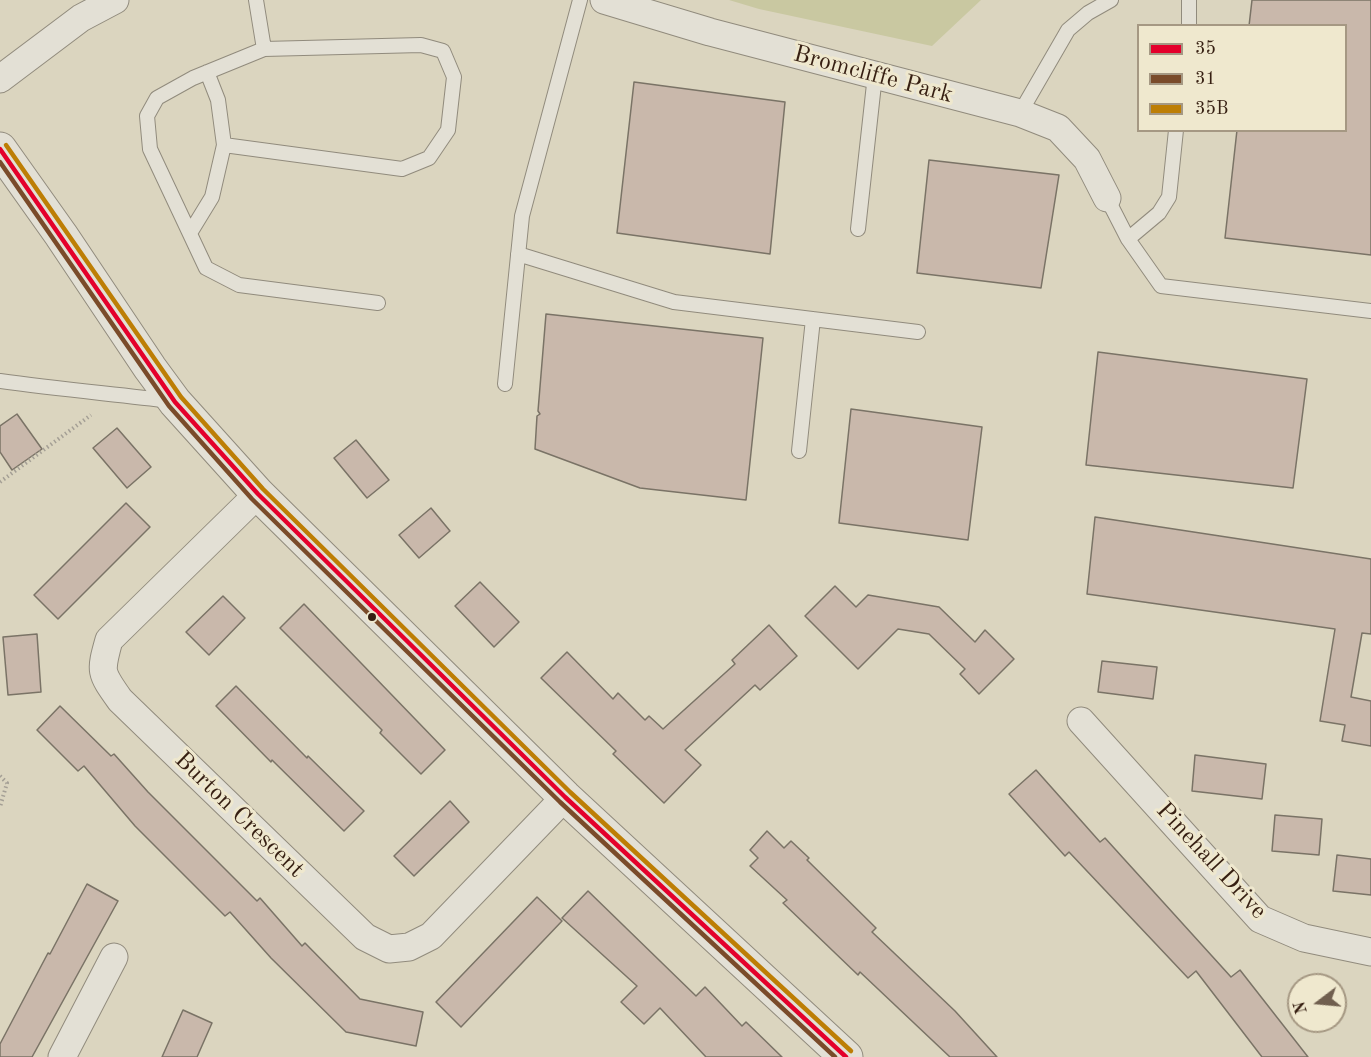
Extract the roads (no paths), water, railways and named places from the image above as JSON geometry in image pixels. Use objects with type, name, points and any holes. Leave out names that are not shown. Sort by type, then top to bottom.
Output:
[{"type":"street","points":[[0,79],[81,18],[115,0]]},
{"type":"street","name":"Bromcliffe Park","points":[[604,0],[710,32],[1020,113],[1058,128],[1087,159],[1107,198]]},
{"type":"street","points":[[0,149],[175,402],[258,494],[565,797],[846,1057]]},
{"type":"street","name":"Burton Crescent","points":[[258,494],[110,639],[102,665],[107,681],[120,700],[365,937],[389,949],[409,947],[431,936],[565,797]]},
{"type":"street","name":"Pinehall Drive","points":[[1081,721],[1260,919],[1304,938],[1371,951]]},
{"type":"street","points":[[62,1057],[114,957]]},
{"type":"lane","points":[[256,0],[264,49]]},
{"type":"lane","points":[[505,384],[522,216],[580,0]]},
{"type":"lane","points":[[1020,113],[1068,30],[1088,12],[1111,0]]},
{"type":"lane","points":[[1189,0],[1189,24]]},
{"type":"lane","points":[[224,145],[402,169],[429,158],[448,130],[454,77],[443,51],[421,45],[264,49],[193,78],[157,98],[147,116],[150,149],[206,268],[239,285],[378,303]]},
{"type":"lane","points":[[190,233],[212,197],[224,145],[218,100],[207,72]]},
{"type":"lane","points":[[858,229],[875,75]]},
{"type":"lane","points":[[1128,239],[1159,213],[1169,197],[1176,132]]},
{"type":"lane","points":[[1107,198],[1128,239],[1161,286],[1371,311]]},
{"type":"lane","points":[[518,254],[674,302],[918,332]]},
{"type":"lane","points":[[799,451],[813,319]]},
{"type":"lane","points":[[0,381],[175,402]]}]
